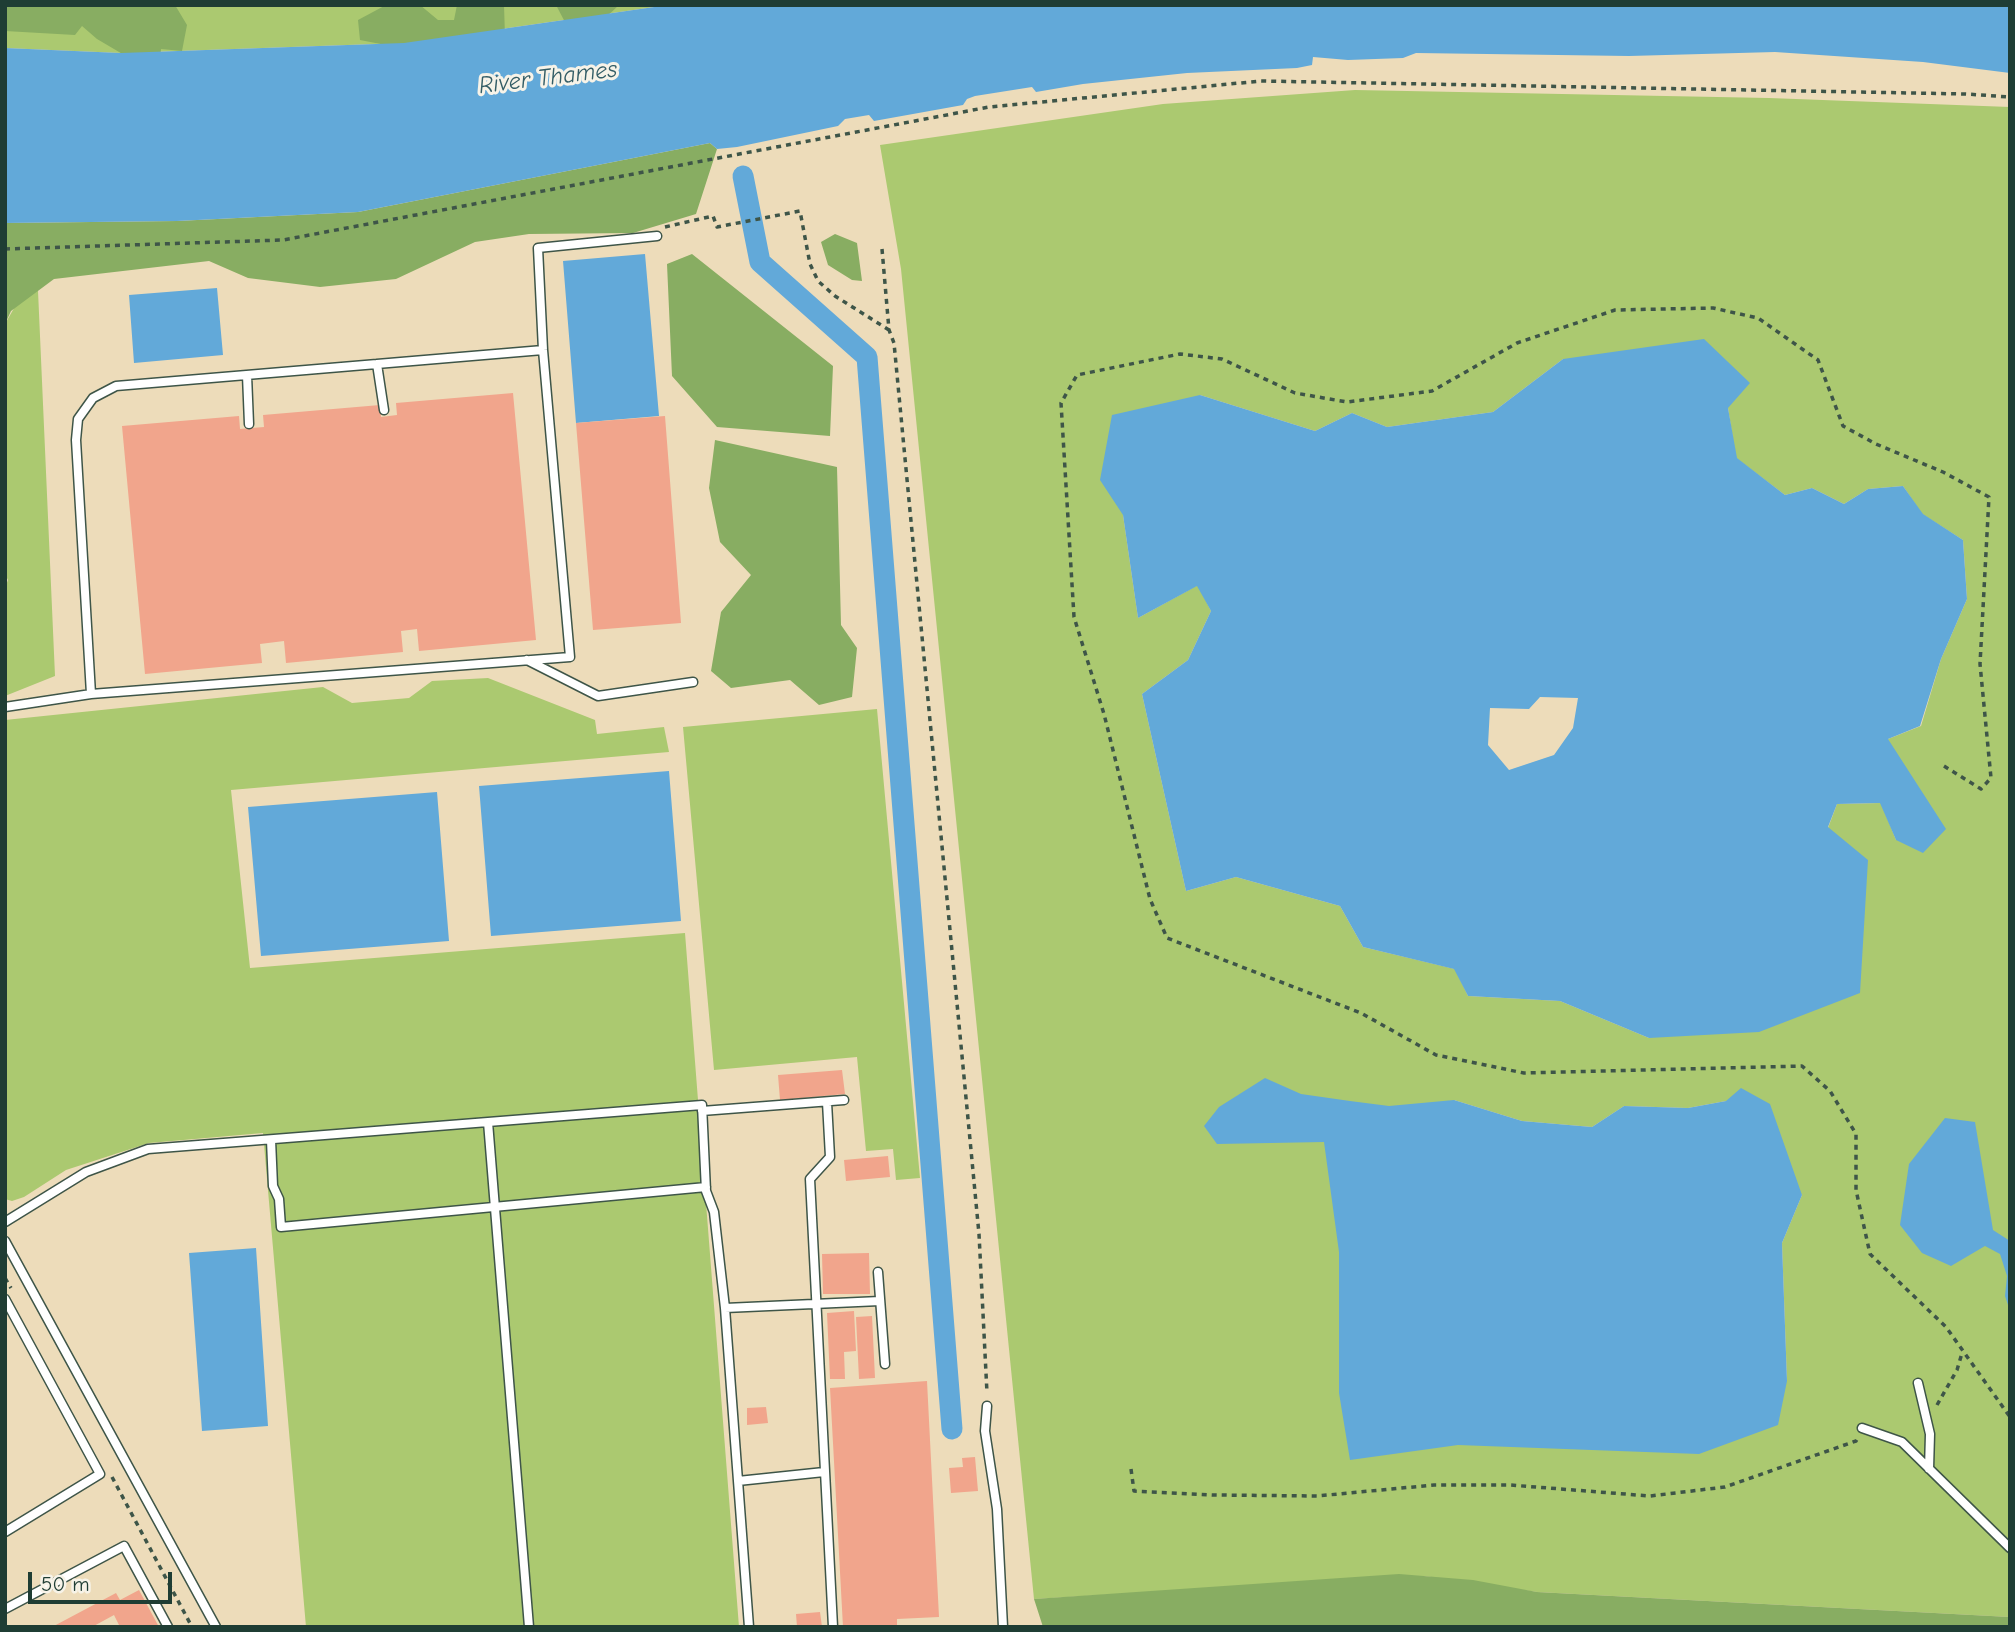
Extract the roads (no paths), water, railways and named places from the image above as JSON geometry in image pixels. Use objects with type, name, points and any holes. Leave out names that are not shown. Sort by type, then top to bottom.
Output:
[{"type":"lane","points":[[5,708],[91,694],[570,657],[543,350],[538,248],[657,236]]},
{"type":"lane","points":[[91,694],[76,440],[78,419],[93,398],[116,386],[543,350]]},
{"type":"lane","points":[[377,364],[384,410]]},
{"type":"lane","points":[[247,375],[249,424]]},
{"type":"lane","points":[[527,660],[598,696],[693,682]]},
{"type":"lane","points":[[702,1111],[844,1100]]},
{"type":"lane","points":[[827,1102],[830,1157],[810,1179],[814,1303],[833,1627]]},
{"type":"lane","points":[[5,1222],[86,1172],[148,1149],[702,1105],[706,1187],[714,1212],[725,1308],[750,1627]]},
{"type":"lane","points":[[488,1122],[529,1627]]},
{"type":"lane","points":[[271,1140],[272,1186],[279,1199],[281,1227],[706,1187]]},
{"type":"lane","points":[[5,1241],[216,1627]]},
{"type":"lane","points":[[878,1272],[885,1364]]},
{"type":"lane","points":[[5,1299],[100,1474],[5,1532]]},
{"type":"lane","points":[[725,1308],[880,1301]]},
{"type":"lane","points":[[1918,1383],[1930,1434],[1929,1469]]},
{"type":"lane","points":[[987,1406],[985,1431],[997,1509],[1003,1627]]},
{"type":"lane","points":[[1862,1428],[1902,1441],[2010,1548]]},
{"type":"lane","points":[[738,1481],[824,1472]]},
{"type":"lane","points":[[5,1609],[124,1546],[168,1627]]},
{"type":"water","name":"River Thames","points":[[668,5],[2010,5],[2010,73],[1923,62],[1775,52],[1629,56],[1416,53],[1403,58],[1348,60],[1313,57],[1312,65],[1297,68],[1187,73],[1036,92],[1032,87],[975,96],[967,99],[963,105],[874,121],[869,115],[845,119],[838,126],[737,147],[717,149],[710,143],[358,212],[177,221],[5,223],[5,48],[121,53],[404,43]]},
{"type":"water","points":[[645,254],[659,416],[576,423],[563,261]]},
{"type":"water","points":[[217,288],[223,355],[134,363],[129,295]]},
{"type":"water","points":[[1704,339],[1750,383],[1728,408],[1737,458],[1785,495],[1812,488],[1844,504],[1868,489],[1903,486],[1923,514],[1963,540],[1967,599],[1941,659],[1920,726],[1888,739],[1946,829],[1923,853],[1896,840],[1880,803],[1837,804],[1828,827],[1868,860],[1860,993],[1759,1032],[1649,1038],[1560,1001],[1468,996],[1454,969],[1363,947],[1340,906],[1236,877],[1186,891],[1142,694],[1188,660],[1211,611],[1197,586],[1138,618],[1123,515],[1100,480],[1112,415],[1200,395],[1315,431],[1352,413],[1387,427],[1493,412],[1563,359]],"holes":[[[1540,697],[1578,698],[1573,728],[1554,755],[1509,770],[1488,745],[1490,708],[1529,709]]]},
{"type":"water","points":[[669,771],[681,921],[491,936],[479,786]]},
{"type":"water","points":[[437,792],[449,941],[261,956],[248,807]]},
{"type":"water","points":[[1265,1078],[1301,1094],[1389,1106],[1454,1100],[1522,1121],[1592,1127],[1624,1106],[1688,1108],[1726,1101],[1741,1088],[1770,1104],[1802,1195],[1782,1243],[1787,1381],[1778,1425],[1699,1454],[1458,1445],[1350,1460],[1339,1393],[1339,1252],[1324,1142],[1217,1144],[1204,1126],[1219,1107]]},
{"type":"water","points":[[1945,1118],[1975,1122],[1993,1230],[2010,1241],[2010,1311],[2005,1296],[2007,1276],[2000,1254],[1985,1246],[1951,1266],[1922,1253],[1900,1225],[1909,1164]]},
{"type":"water","points":[[256,1248],[268,1426],[202,1431],[189,1253]]},
{"type":"waterway","points":[[743,176],[760,262],[867,357],[952,1429]]}]
